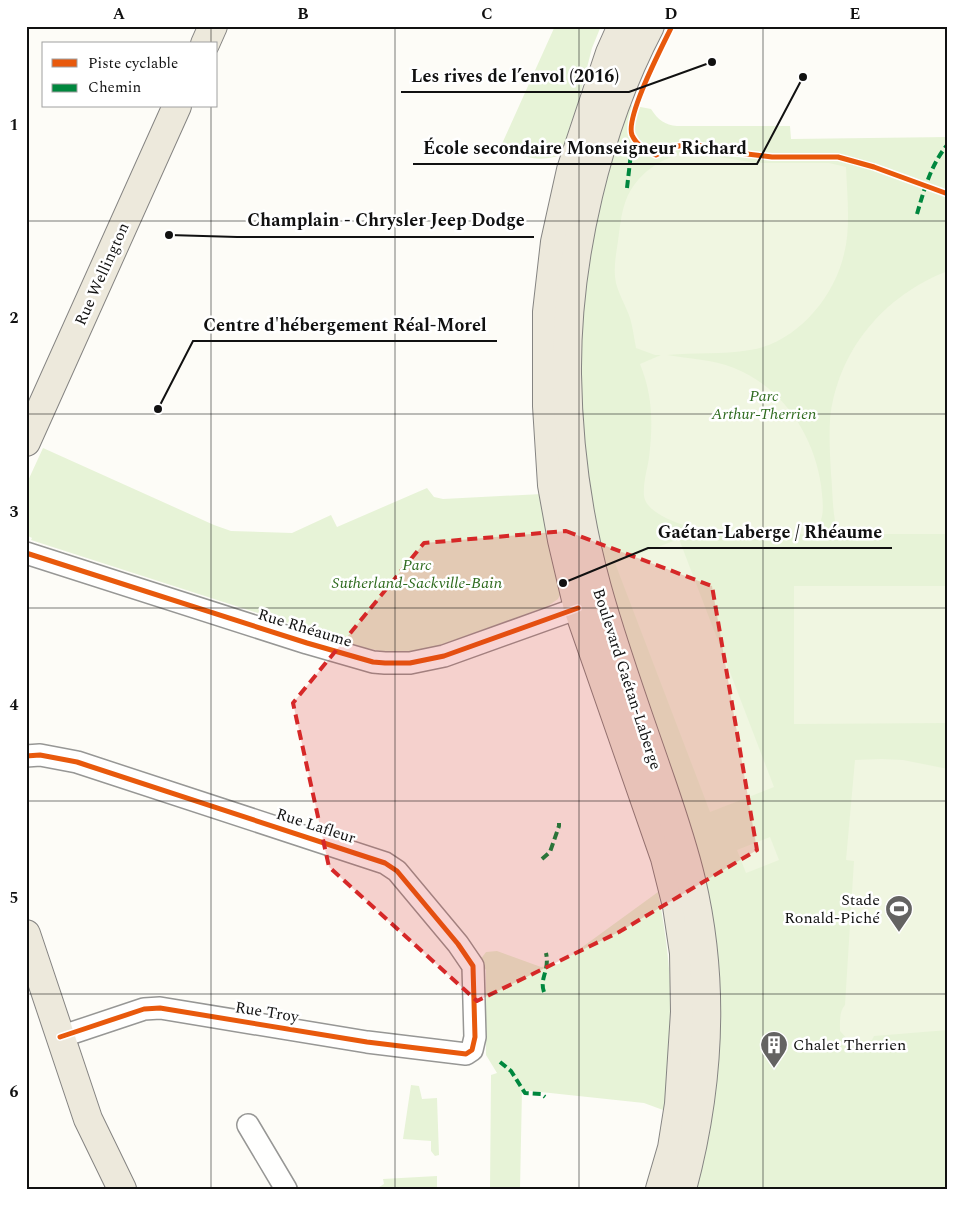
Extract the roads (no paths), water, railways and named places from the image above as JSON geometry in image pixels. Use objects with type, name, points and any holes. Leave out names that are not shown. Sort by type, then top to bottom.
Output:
[{"type":"main road","points":[[206,42],[213,26]]},
{"type":"main road","name":"Boulevard Gaétan-Laberge","points":[[622,26],[610,52],[588,155],[588,199],[577,256],[567,343],[569,427],[576,486],[597,587],[609,629],[676,825],[691,880],[703,946],[707,1010],[704,1079],[693,1150],[682,1189]]},
{"type":"main road","name":"Boulevard Gaétan-Laberge","points":[[650,26],[588,155],[571,170],[555,242],[547,312],[547,406],[552,484],[562,540],[578,608],[665,858],[677,906],[684,953],[685,1010],[679,1104],[672,1148],[660,1189]]},
{"type":"main road","name":"Rue Wellington","points":[[26,442],[176,108]]},
{"type":"main road","points":[[26,934],[88,1119],[122,1189]]},
{"type":"street","name":"Rue Rhéaume","points":[[26,553],[373,662],[410,663],[444,656],[578,608]]},
{"type":"street","name":"Rue Lafleur","points":[[26,756],[40,755],[77,762],[385,863],[397,871],[470,960],[474,972],[475,1028],[472,1050]]},
{"type":"street","name":"Rue Troy","points":[[60,1037],[144,1009],[160,1008],[367,1042],[460,1054],[466,1054],[472,1050]]},
{"type":"street","points":[[248,1125],[286,1189]]},
{"type":"place","name":"Les rives de l’envol (2016)","points":[[712,62]]},
{"type":"place","name":"École secondaire Monseigneur Richard","points":[[803,77]]},
{"type":"place","name":"Champlain - Chrysler Jeep Dodge","points":[[169,235]]},
{"type":"place","name":"Centre d'hébergement Réal-Morel","points":[[158,409]]},
{"type":"place","name":"Gaétan-Laberge / Rhéaume","points":[[563,583]]},
{"type":"place","name":"Stade Ronald-Piché","points":[[899,933]]},
{"type":"place","name":"Chalet Therrien","points":[[774,1069]]},
{"type":"park label","name":"Parc Arthur-Therrien","points":[[764,405]]},
{"type":"park label","name":"Parc Sutherland-Sackville-Bain","points":[[417,574]]}]
